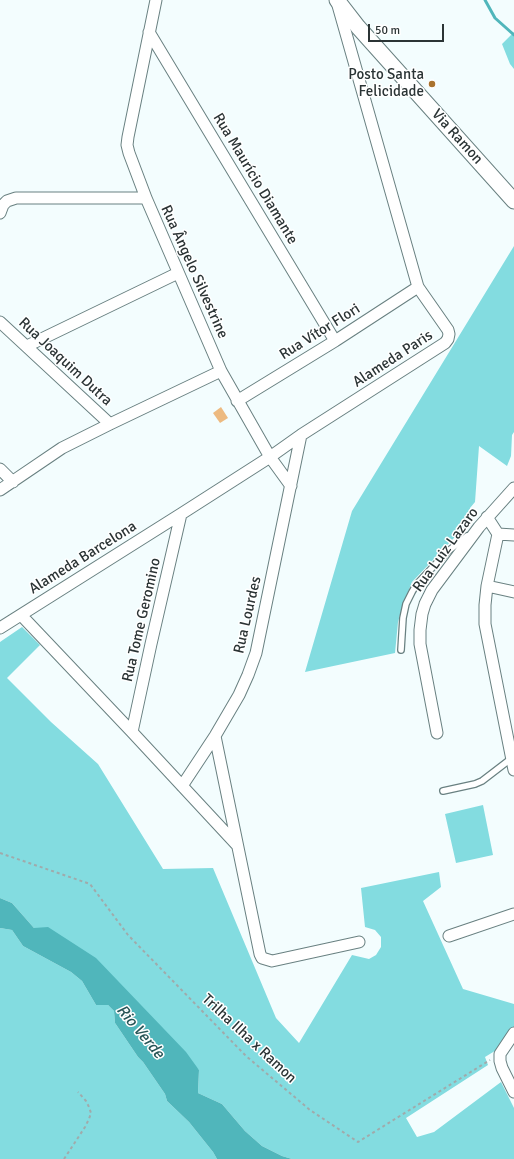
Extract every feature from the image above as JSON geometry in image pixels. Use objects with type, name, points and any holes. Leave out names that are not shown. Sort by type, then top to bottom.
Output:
[{"type":"main road","name":"Via Ramon","points":[[337,0],[358,27],[514,201]]},
{"type":"street","points":[[149,32],[156,0]]},
{"type":"street","name":"Alameda Paris","points":[[270,457],[301,435],[445,343],[449,334],[448,330],[418,287],[337,0]]},
{"type":"street","name":"Rua Ângelo Silvestrine","points":[[149,32],[128,137],[127,145],[129,152],[146,198],[222,371],[237,401],[270,457],[291,486]]},
{"type":"street","name":"Rua Maurício Diamante","points":[[149,32],[335,341]]},
{"type":"street","points":[[0,213],[3,205],[7,201],[16,198],[146,198]]},
{"type":"street","points":[[27,346],[178,273]]},
{"type":"street","name":"Rua Vítor Flori","points":[[237,401],[335,341],[418,287]]},
{"type":"street","name":"Rua Joaquim Dutra","points":[[0,322],[110,424]]},
{"type":"street","points":[[0,490],[62,448],[222,371]]},
{"type":"street","name":"Rua Lourdes","points":[[182,786],[215,736],[239,695],[256,653],[301,435]]},
{"type":"street","name":"Alameda Barcelona","points":[[0,628],[270,457]]},
{"type":"street","points":[[0,469],[13,482]]},
{"type":"street","name":"Rua Luiz Lazaro","points":[[437,733],[420,644],[422,614],[425,604],[432,590],[479,527],[514,488]]},
{"type":"street","name":"Rua Tome Geromino","points":[[132,732],[181,514]]},
{"type":"street","points":[[487,517],[498,534],[487,586],[485,624],[514,770]]},
{"type":"street","points":[[498,534],[514,535]]},
{"type":"street","points":[[487,586],[514,592]]},
{"type":"street","points":[[21,615],[238,846]]},
{"type":"street","points":[[215,736],[262,958],[272,961],[359,942]]},
{"type":"street","points":[[449,936],[514,914]]},
{"type":"street","points":[[514,1033],[500,1054],[502,1068],[514,1092]]},
{"type":"lane","points":[[401,650],[403,618],[406,604],[416,585],[448,552],[479,527]]},
{"type":"lane","points":[[443,791],[482,781],[512,758]]},
{"type":"path","name":"Trilha Ilha x Ramon","points":[[0,853],[90,884],[128,935],[246,1056],[310,1110],[358,1142],[500,1054]]},
{"type":"path","points":[[64,1159],[89,1119],[89,1107],[78,1092]]},
{"type":"shaded area","points":[[514,32],[514,69],[510,64],[502,44]]},
{"type":"shaded area","points":[[514,246],[514,432],[512,435],[511,456],[507,466],[479,446],[475,502],[470,508],[473,518],[412,582],[398,622],[395,653],[305,672],[352,511]]},
{"type":"shaded area","points":[[22,627],[40,645],[7,678],[51,722],[98,764],[163,869],[213,868],[276,1018],[299,1043],[352,955],[369,959],[376,955],[381,947],[381,937],[375,930],[365,927],[361,888],[439,872],[441,887],[423,901],[463,989],[514,1004],[514,1027],[508,1033],[498,1049],[485,1057],[488,1065],[406,1118],[417,1137],[434,1132],[501,1082],[514,1108],[514,1159],[292,1159],[282,1156],[262,1146],[245,1131],[222,1104],[198,1093],[199,1070],[34,928],[12,903],[0,898],[0,642]]},
{"type":"shaded area","points":[[483,805],[493,855],[456,863],[445,814]]},
{"type":"shaded area","points":[[0,928],[12,930],[23,946],[71,972],[82,981],[96,1005],[108,1005],[114,1011],[115,1023],[165,1094],[167,1101],[189,1122],[217,1159],[0,1159]]},
{"type":"water","name":"Rio Verde","points":[[0,898],[12,903],[34,928],[48,927],[96,958],[186,1052],[199,1070],[198,1093],[222,1104],[245,1131],[262,1146],[282,1156],[292,1159],[217,1159],[189,1122],[167,1101],[165,1094],[115,1023],[114,1011],[108,1005],[96,1005],[82,981],[71,972],[23,946],[12,930],[0,928]]},
{"type":"building","points":[[221,407],[228,418],[220,423],[213,413]]},
{"type":"waterway","points":[[485,0],[495,18],[514,35]]},
{"type":"place","name":"Posto Santa Felicidade","points":[[432,84]]}]
